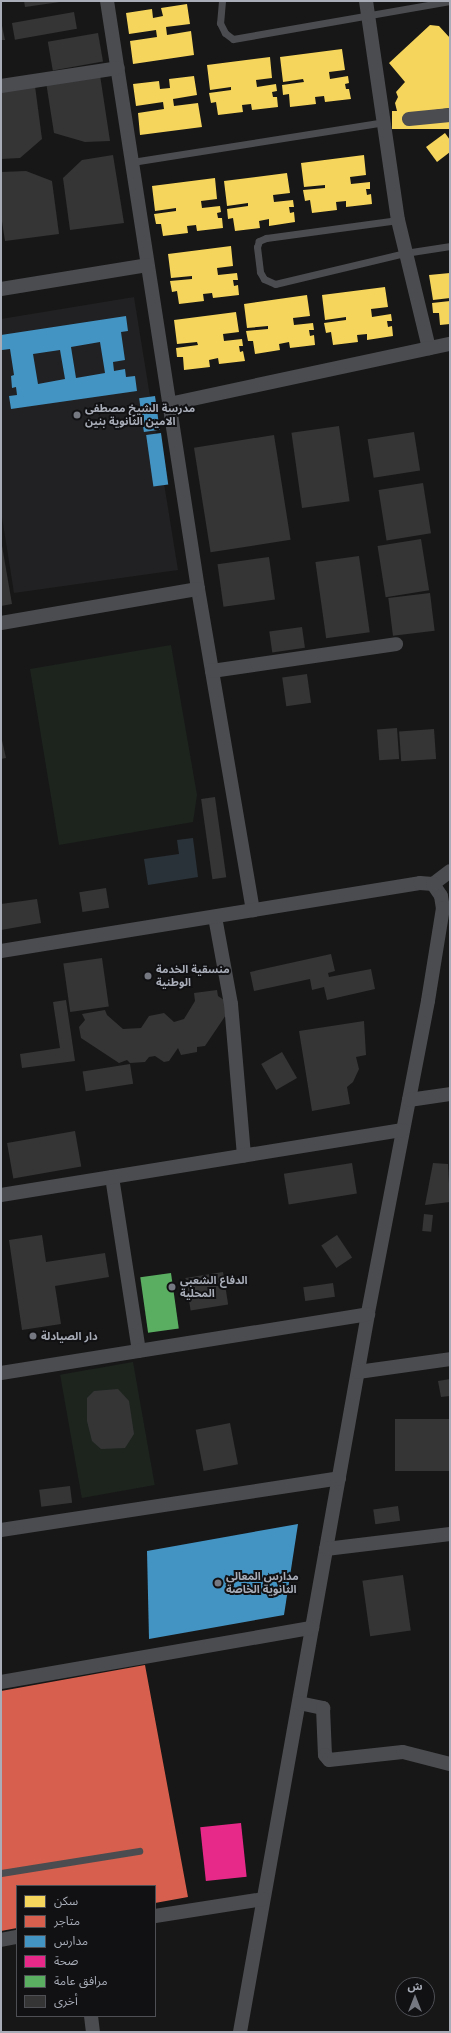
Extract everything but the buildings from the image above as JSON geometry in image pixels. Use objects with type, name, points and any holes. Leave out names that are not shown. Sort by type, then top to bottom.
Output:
[{"type":"street","points":[[107,1],[168,404],[253,910]]},
{"type":"street","points":[[367,8],[385,122],[398,220],[429,348]]},
{"type":"street","points":[[1,86],[118,68]]},
{"type":"street","points":[[409,120],[450,115]]},
{"type":"street","points":[[1,290],[147,266]]},
{"type":"street","points":[[168,404],[450,344]]},
{"type":"street","points":[[1,623],[198,589]]},
{"type":"street","points":[[212,671],[396,644]]},
{"type":"street","points":[[1,950],[216,917],[411,884],[433,884],[450,872]]},
{"type":"street","points":[[243,2032],[263,1899],[338,1478],[409,1100],[443,908],[441,896],[433,884]]},
{"type":"street","points":[[216,917],[231,1004],[244,1156]]},
{"type":"street","points":[[409,1100],[450,1094]]},
{"type":"street","points":[[1,1194],[403,1130]]},
{"type":"street","points":[[112,1177],[139,1351]]},
{"type":"street","points":[[1,1374],[368,1314]]},
{"type":"street","points":[[358,1372],[450,1359]]},
{"type":"street","points":[[1,1530],[338,1478]]},
{"type":"street","points":[[326,1549],[450,1534]]},
{"type":"street","points":[[1,1682],[312,1628]]},
{"type":"street","points":[[299,1703],[323,1708],[325,1755],[329,1760],[403,1752],[450,1764]]},
{"type":"street","points":[[156,1916],[263,1899]]},
{"type":"street","points":[[1,1940],[16,1937]]},
{"type":"street","points":[[91,2017],[93,2032]]},
{"type":"lane","points":[[222,1],[220,23],[225,33],[233,39],[367,8],[450,1]]},
{"type":"lane","points":[[132,162],[385,122]]},
{"type":"lane","points":[[398,220],[266,238],[259,241],[257,247],[257,264],[264,279],[275,284],[405,253],[450,246]]},
{"type":"lane","points":[[1,1873],[139,1851]]},
{"type":"shaded area","name":"مدرسة الشيخ مصطفى الامين الثانوية بنين","points":[[134,297],[178,570],[14,593],[1,511],[1,319]]},
{"type":"shaded area","points":[[171,645],[197,795],[193,822],[59,845],[30,669]]},
{"type":"shaded area","points":[[193,838],[198,877],[148,885],[144,859],[179,854],[177,840]]},
{"type":"shaded area","points":[[133,1362],[155,1485],[82,1498],[60,1375]]},
{"type":"place","name":"مدرسة الشيخ مصطفى الامين الثانوية بنين","points":[[77,415]]},
{"type":"place","name":"منسقية الخدمة الوطنية","points":[[148,976]]},
{"type":"place","name":"الدفاع الشعبي المحلية","points":[[172,1287]]},
{"type":"place","name":"دار الصيادلة","points":[[33,1336]]},
{"type":"place","name":"مدارس المعالي الثانوية الخاصة","points":[[218,1583]]}]
